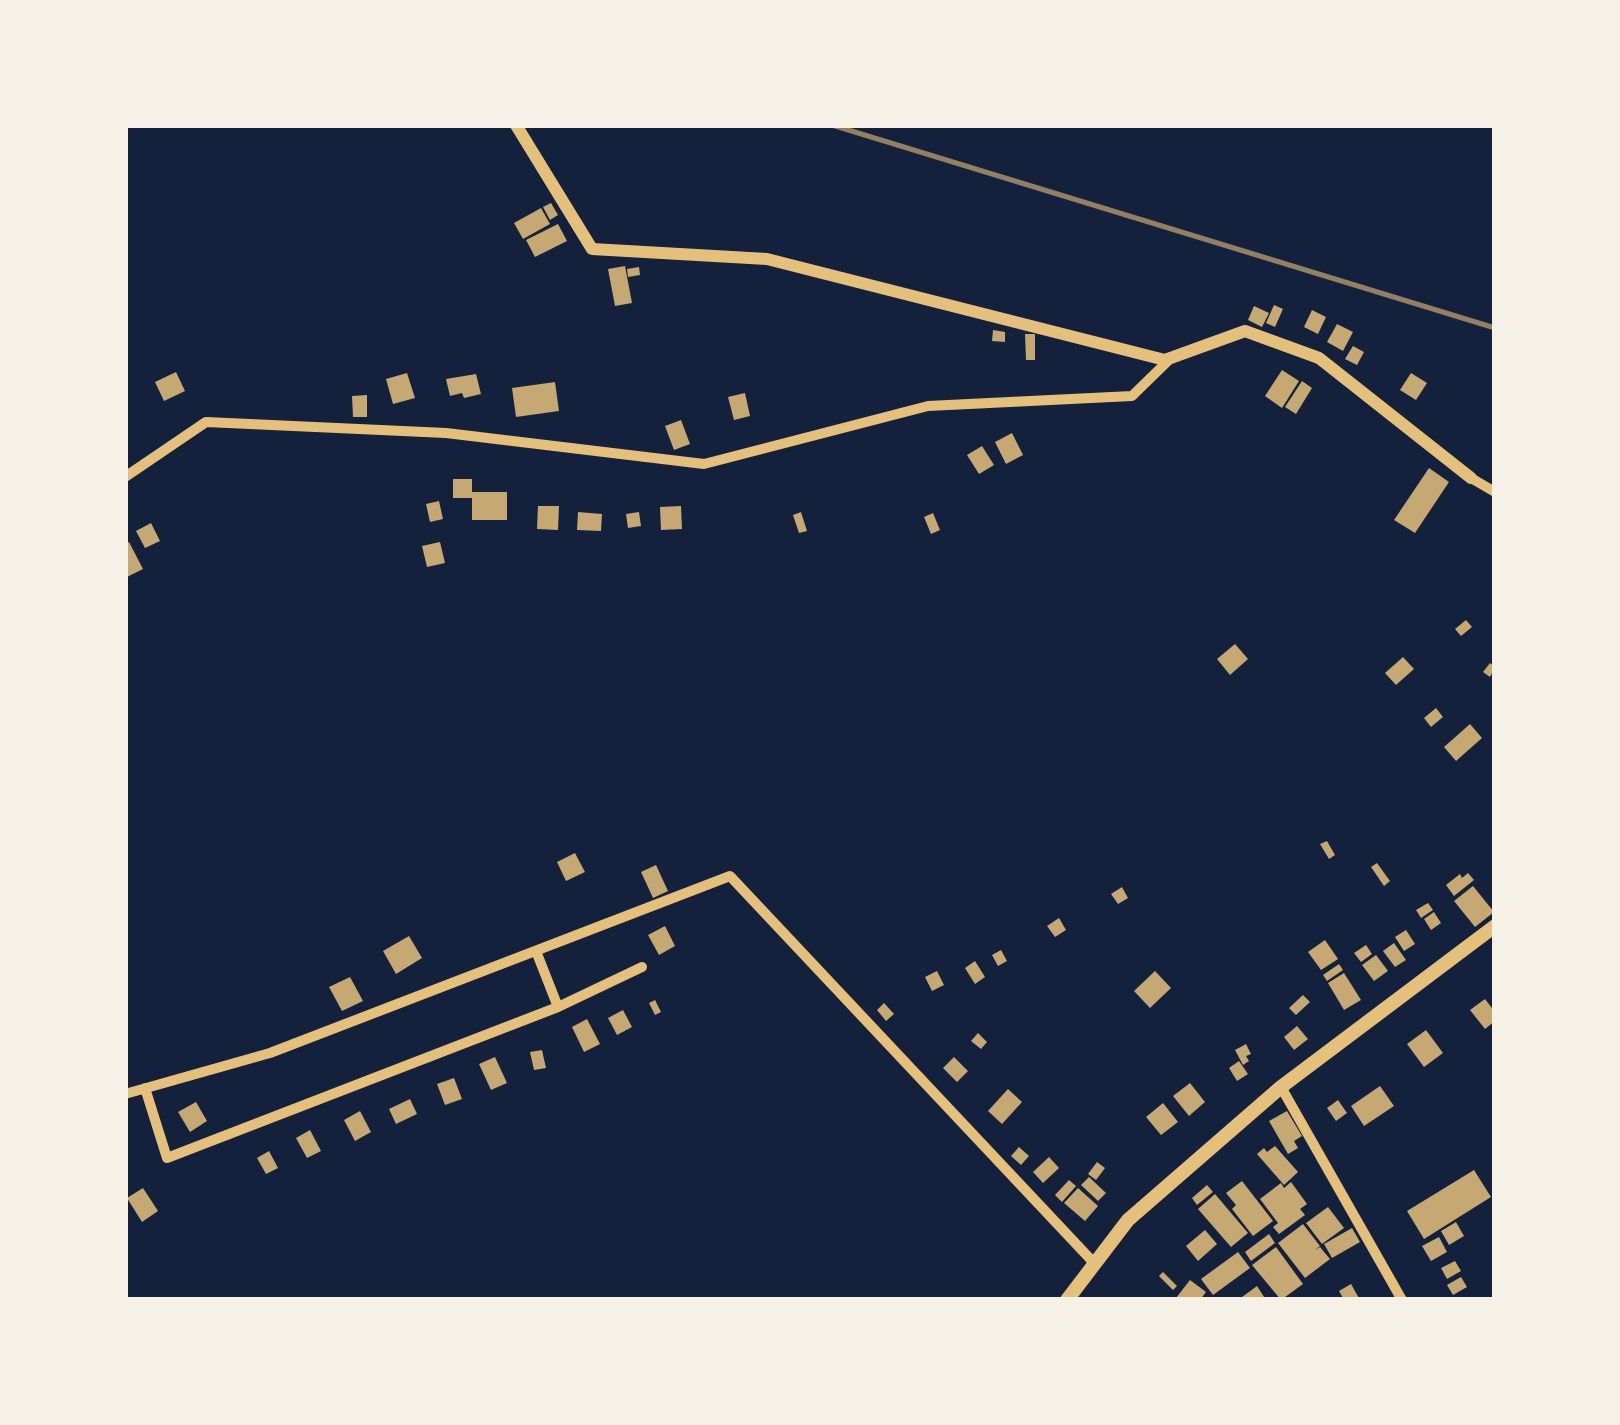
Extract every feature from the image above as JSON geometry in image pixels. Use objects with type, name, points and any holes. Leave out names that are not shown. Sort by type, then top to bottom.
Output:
[{"type":"main road","points":[[1067,1300],[1128,1220],[1281,1087],[1495,926]]},
{"type":"street","points":[[516,125],[592,249],[768,259],[1165,360],[1246,331],[1319,358],[1470,478],[1495,492]]},
{"type":"street","points":[[125,477],[206,422],[446,433],[704,464],[928,406],[1132,396],[1171,357]]},
{"type":"street","points":[[125,1094],[270,1053],[730,876],[1094,1264]]},
{"type":"street","points":[[536,951],[558,1008]]},
{"type":"street","points":[[145,1088],[166,1158],[558,1008],[642,967]]},
{"type":"street","points":[[1281,1087],[1402,1300]]},
{"type":"building","points":[[551,203],[558,215],[550,220],[543,207]]},
{"type":"building","points":[[541,208],[550,224],[523,239],[514,223]]},
{"type":"building","points":[[558,224],[567,241],[535,257],[526,240]]},
{"type":"building","points":[[625,266],[632,303],[615,306],[608,269]]},
{"type":"building","points":[[639,267],[640,275],[628,277],[627,269]]},
{"type":"building","points":[[1274,305],[1283,309],[1275,327],[1266,323]]},
{"type":"building","points":[[1254,306],[1269,313],[1262,327],[1248,320]]},
{"type":"building","points":[[1312,310],[1326,317],[1318,334],[1304,327]]},
{"type":"building","points":[[1337,324],[1353,332],[1343,351],[1327,342]]},
{"type":"building","points":[[993,330],[1005,332],[1005,342],[992,341]]},
{"type":"building","points":[[1025,334],[1035,334],[1035,360],[1026,360]]},
{"type":"building","points":[[1353,346],[1364,352],[1357,365],[1345,359]]},
{"type":"building","points":[[1282,370],[1299,381],[1282,408],[1265,396]]},
{"type":"building","points":[[176,372],[185,391],[164,401],[155,382]]},
{"type":"building","points":[[407,373],[415,398],[393,404],[386,379]]},
{"type":"building","points":[[1411,373],[1427,383],[1416,400],[1400,390]]},
{"type":"building","points":[[476,374],[481,394],[450,396],[446,379]]},
{"type":"building","points":[[1302,381],[1312,388],[1296,414],[1285,407]]},
{"type":"building","points":[[555,382],[559,411],[516,417],[512,388]]},
{"type":"building","points":[[745,393],[750,416],[734,420],[728,397]]},
{"type":"building","points":[[367,395],[367,417],[353,417],[352,396]]},
{"type":"building","points":[[681,420],[690,444],[674,450],[665,426]]},
{"type":"building","points":[[1012,433],[1023,455],[1006,464],[995,442]]},
{"type":"building","points":[[982,446],[994,465],[979,474],[967,455]]},
{"type":"building","points":[[1429,468],[1449,482],[1415,533],[1394,520]]},
{"type":"building","points":[[453,479],[472,479],[472,492],[507,492],[507,520],[472,520],[472,498],[453,498]]},
{"type":"building","points":[[439,501],[443,519],[430,522],[426,504]]},
{"type":"building","points":[[538,506],[559,506],[558,530],[537,529]]},
{"type":"building","points":[[681,506],[682,529],[661,530],[660,507]]},
{"type":"building","points":[[578,512],[602,514],[601,531],[577,530]]},
{"type":"building","points":[[639,512],[641,526],[628,528],[626,514]]},
{"type":"building","points":[[801,512],[807,531],[799,533],[793,515]]},
{"type":"building","points":[[933,513],[940,530],[931,534],[924,517]]},
{"type":"building","points":[[151,523],[160,541],[145,548],[136,531]]},
{"type":"building","points":[[129,542],[143,569],[125,578],[125,544]]},
{"type":"building","points":[[440,542],[445,563],[427,567],[422,546]]},
{"type":"building","points":[[1466,620],[1472,627],[1461,636],[1455,629]]},
{"type":"building","points":[[1235,644],[1248,659],[1230,675],[1217,659]]},
{"type":"building","points":[[1403,657],[1414,669],[1396,685],[1385,673]]},
{"type":"building","points":[[1490,663],[1495,667],[1490,677],[1483,672]]},
{"type":"building","points":[[1436,708],[1443,717],[1431,727],[1424,718]]},
{"type":"building","points":[[1470,724],[1482,738],[1456,761],[1444,747]]},
{"type":"building","points":[[1327,841],[1335,855],[1329,859],[1320,844]]},
{"type":"building","points":[[575,853],[585,872],[566,881],[557,862]]},
{"type":"building","points":[[1377,863],[1390,881],[1384,886],[1371,867]]},
{"type":"building","points":[[656,865],[668,891],[653,898],[641,872]]},
{"type":"building","points":[[1468,873],[1474,880],[1454,896],[1446,885]]},
{"type":"building","points":[[1473,886],[1494,912],[1475,927],[1454,901]]},
{"type":"building","points":[[1122,887],[1128,898],[1118,904],[1111,894]]},
{"type":"building","points":[[1428,903],[1433,910],[1421,918],[1416,910]]},
{"type":"building","points":[[1434,912],[1441,923],[1431,930],[1424,919]]},
{"type":"building","points":[[1059,918],[1066,930],[1055,937],[1047,926]]},
{"type":"building","points":[[665,926],[675,946],[659,955],[648,935]]},
{"type":"building","points":[[1406,930],[1415,944],[1404,951],[1395,937]]},
{"type":"building","points":[[409,936],[422,958],[396,974],[383,951]]},
{"type":"building","points":[[1325,940],[1338,959],[1321,970],[1308,952]]},
{"type":"building","points":[[1394,943],[1406,960],[1395,967],[1383,951]]},
{"type":"building","points":[[1366,945],[1372,954],[1361,962],[1354,953]]},
{"type":"building","points":[[1001,950],[1007,961],[998,966],[992,955]]},
{"type":"building","points":[[1376,955],[1388,971],[1374,981],[1362,965]]},
{"type":"building","points":[[975,961],[985,977],[975,984],[965,968]]},
{"type":"building","points":[[1339,964],[1343,970],[1327,981],[1323,975]]},
{"type":"building","points":[[937,971],[944,985],[932,991],[925,977]]},
{"type":"building","points":[[1155,971],[1171,988],[1150,1008],[1134,991]]},
{"type":"building","points":[[1344,973],[1361,1000],[1344,1010],[1328,983]]},
{"type":"building","points":[[350,977],[363,1001],[342,1011],[329,987]]},
{"type":"building","points":[[1303,995],[1310,1002],[1296,1015],[1289,1008]]},
{"type":"building","points":[[1485,999],[1495,1012],[1495,1021],[1485,1029],[1470,1010]]},
{"type":"building","points":[[655,1000],[661,1012],[655,1015],[649,1003]]},
{"type":"building","points":[[884,1003],[894,1014],[886,1021],[877,1010]]},
{"type":"building","points":[[623,1010],[632,1027],[617,1035],[608,1018]]},
{"type":"building","points":[[587,1019],[600,1044],[584,1052],[572,1027]]},
{"type":"building","points":[[1297,1026],[1308,1039],[1294,1050],[1284,1037]]},
{"type":"building","points":[[1426,1030],[1443,1053],[1424,1067],[1407,1044]]},
{"type":"building","points":[[978,1033],[987,1042],[981,1049],[971,1041]]},
{"type":"building","points":[[1246,1044],[1251,1054],[1243,1065],[1235,1050]]},
{"type":"building","points":[[542,1050],[546,1068],[534,1070],[530,1052]]},
{"type":"building","points":[[495,1057],[507,1083],[491,1090],[479,1064]]},
{"type":"building","points":[[954,1057],[968,1071],[957,1082],[943,1068]]},
{"type":"building","points":[[1239,1061],[1248,1074],[1237,1081],[1229,1068]]},
{"type":"building","points":[[454,1078],[462,1099],[445,1105],[437,1084]]},
{"type":"building","points":[[1190,1083],[1205,1102],[1189,1116],[1173,1096]]},
{"type":"building","points":[[1380,1086],[1394,1106],[1364,1126],[1351,1106]]},
{"type":"building","points":[[1008,1089],[1022,1102],[1002,1124],[988,1111]]},
{"type":"building","points":[[410,1099],[417,1114],[396,1124],[389,1109]]},
{"type":"building","points":[[1338,1100],[1347,1113],[1336,1121],[1327,1108]]},
{"type":"building","points":[[196,1102],[207,1121],[190,1132],[178,1112]]},
{"type":"building","points":[[1163,1103],[1178,1122],[1161,1135],[1146,1117]]},
{"type":"building","points":[[360,1111],[371,1132],[355,1141],[344,1120]]},
{"type":"building","points":[[1287,1111],[1302,1136],[1294,1141],[1298,1148],[1288,1154],[1269,1121]]},
{"type":"building","points":[[310,1130],[321,1151],[307,1158],[296,1138]]},
{"type":"building","points":[[1275,1146],[1298,1172],[1284,1185],[1257,1154]]},
{"type":"building","points":[[1019,1147],[1029,1156],[1021,1165],[1011,1156]]},
{"type":"building","points":[[269,1151],[278,1168],[266,1174],[257,1158]]},
{"type":"building","points":[[1049,1157],[1059,1168],[1043,1183],[1033,1172]]},
{"type":"building","points":[[1097,1162],[1105,1168],[1096,1180],[1088,1174]]},
{"type":"building","points":[[1474,1170],[1491,1197],[1424,1239],[1407,1211]]},
{"type":"building","points":[[1089,1177],[1106,1193],[1098,1201],[1081,1185]]},
{"type":"building","points":[[1069,1180],[1076,1186],[1062,1202],[1055,1195]]},
{"type":"building","points":[[1242,1181],[1273,1221],[1253,1236],[1232,1209],[1236,1205],[1226,1193]]},
{"type":"building","points":[[1291,1182],[1307,1204],[1300,1209],[1305,1215],[1279,1234],[1273,1227],[1278,1223],[1260,1199],[1281,1183],[1284,1188]]},
{"type":"building","points":[[1207,1185],[1213,1192],[1197,1205],[1192,1198]]},
{"type":"building","points":[[143,1188],[158,1211],[142,1222],[127,1198]]},
{"type":"building","points":[[1078,1188],[1098,1206],[1085,1221],[1064,1203]]},
{"type":"building","points":[[1215,1194],[1248,1233],[1231,1247],[1198,1209]]},
{"type":"building","points":[[1328,1207],[1344,1228],[1322,1244],[1306,1223]]},
{"type":"building","points":[[1456,1222],[1464,1236],[1449,1245],[1441,1231]]},
{"type":"building","points":[[1303,1224],[1320,1246],[1315,1250],[1320,1247],[1330,1259],[1305,1278],[1278,1243]]},
{"type":"building","points":[[1352,1228],[1360,1242],[1332,1258],[1324,1244]]},
{"type":"building","points":[[1205,1230],[1217,1244],[1198,1261],[1186,1246]]},
{"type":"building","points":[[1269,1234],[1275,1243],[1251,1261],[1245,1252]]},
{"type":"building","points":[[1439,1237],[1447,1252],[1431,1261],[1422,1246]]},
{"type":"building","points":[[1276,1247],[1303,1284],[1281,1300],[1252,1265]]},
{"type":"building","points":[[1238,1252],[1250,1268],[1213,1295],[1201,1279]]},
{"type":"building","points":[[1455,1261],[1461,1271],[1447,1279],[1441,1268]]},
{"type":"building","points":[[1163,1272],[1177,1286],[1173,1290],[1159,1276]]},
{"type":"building","points":[[1461,1277],[1467,1287],[1453,1295],[1447,1285]]},
{"type":"building","points":[[1190,1280],[1206,1292],[1200,1300],[1179,1300],[1176,1298]]},
{"type":"building","points":[[1351,1284],[1360,1300],[1344,1300],[1339,1291]]},
{"type":"building","points":[[1257,1286],[1266,1300],[1238,1300]]},
{"type":"railway","points":[[832,125],[1495,328]]}]
